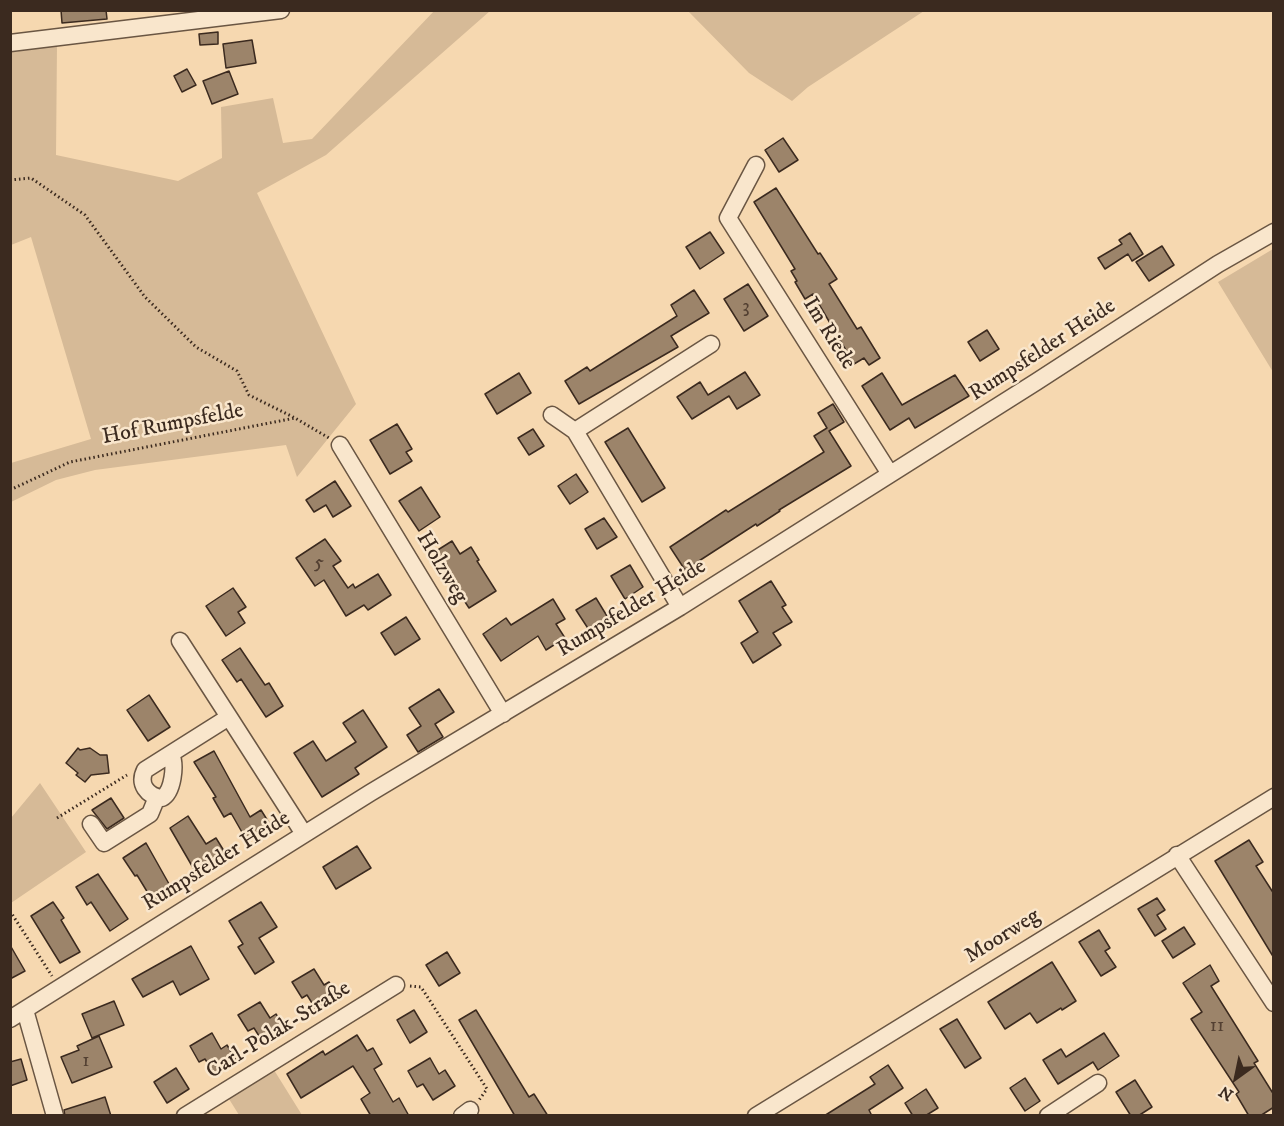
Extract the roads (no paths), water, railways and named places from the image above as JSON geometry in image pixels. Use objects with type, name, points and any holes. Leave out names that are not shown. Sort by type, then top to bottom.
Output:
[{"type":"street","points":[[10,43],[161,18],[281,10]]},
{"type":"street","name":"Im Riede","points":[[756,165],[728,218],[890,474]]},
{"type":"street","name":"Rumpsfelder Heide","points":[[10,1019],[304,834],[680,607],[1218,264],[1274,232]]},
{"type":"street","points":[[575,431],[711,344]]},
{"type":"street","points":[[552,415],[575,431],[680,607]]},
{"type":"street","name":"Holzweg","points":[[340,445],[503,714]]},
{"type":"street","points":[[180,641],[304,834]]},
{"type":"street","points":[[171,754],[174,759],[167,796],[162,798],[151,795],[142,784],[145,770],[229,717]]},
{"type":"street","points":[[92,824],[104,843],[150,814],[157,797]]},
{"type":"street","name":"Moorweg","points":[[756,1116],[1274,797]]},
{"type":"street","points":[[1177,855],[1274,1003]]},
{"type":"street","name":"Carl-Polak-Straße","points":[[185,1116],[396,985]]},
{"type":"street","points":[[25,1010],[55,1116]]},
{"type":"street","points":[[1048,1116],[1067,1109],[1098,1083]]}]
